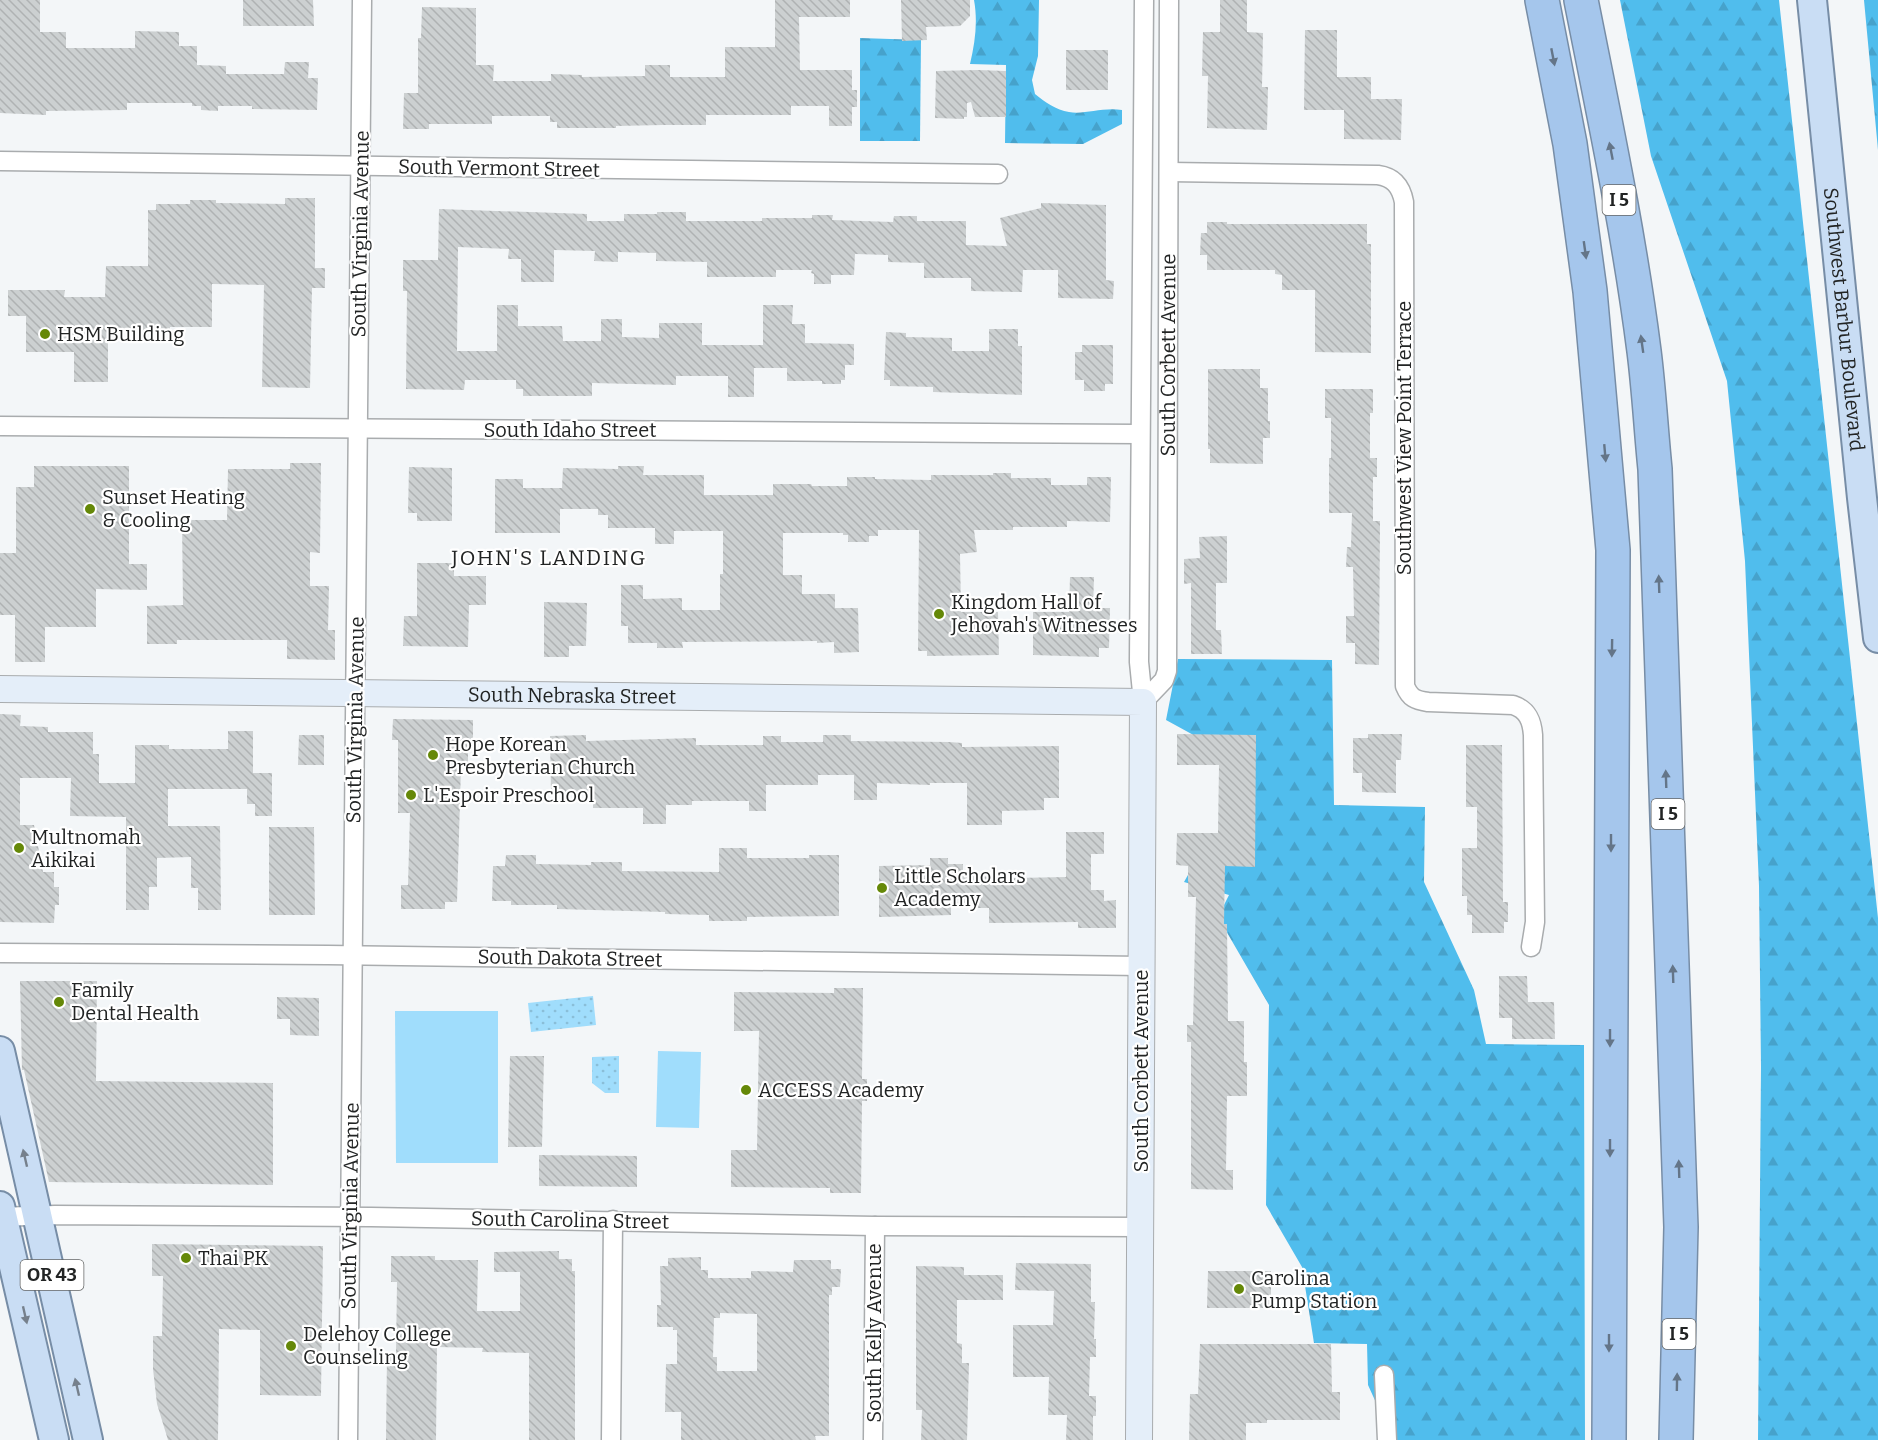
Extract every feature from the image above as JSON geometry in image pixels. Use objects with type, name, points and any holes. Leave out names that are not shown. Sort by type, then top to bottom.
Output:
[{"type":"highway","name":"I 5","points":[[1542,0],[1570,144],[1590,291],[1613,550],[1609,1440]]},
{"type":"highway","name":"I 5","points":[[1581,0],[1612,156],[1644,351],[1655,469],[1681,1227],[1676,1440]]},
{"type":"main road","name":"Southwest Barbur Boulevard","points":[[1812,0],[1868,516],[1878,638]]},
{"type":"main road","name":"OR 43","points":[[0,1051],[39,1215],[88,1440]]},
{"type":"main road","name":"OR 43","points":[[1,1213],[54,1440]]},
{"type":"street","name":"South Virginia Avenue","points":[[348,1440],[362,0]]},
{"type":"street","name":"South Corbett Avenue","points":[[1139,1440],[1143,702],[1139,672],[1144,0]]},
{"type":"street","name":"South Corbett Avenue","points":[[1143,702],[1164,680],[1167,671],[1169,0]]},
{"type":"street","name":"South Vermont Street","points":[[0,161],[998,174]]},
{"type":"street","name":"Southwest View Point Terrace","points":[[1169,172],[1378,175],[1387,176],[1402,192],[1404,202],[1405,686],[1410,696],[1417,700],[1514,705],[1526,711],[1532,724],[1533,735],[1535,922],[1531,947]]},
{"type":"street","name":"South Idaho Street","points":[[0,426],[1140,434]]},
{"type":"street","name":"South Nebraska Street","points":[[0,689],[1143,702]]},
{"type":"street","name":"South Dakota Street","points":[[0,953],[1141,966]]},
{"type":"street","name":"South Carolina Street","points":[[1,1213],[875,1226],[1140,1227]]},
{"type":"street","points":[[611,1440],[614,1221]]},
{"type":"street","name":"South Kelly Avenue","points":[[873,1440],[875,1226]]},
{"type":"street","points":[[1383,1375],[1387,1440]]},
{"type":"shaded area","points":[[593,996],[596,1025],[531,1032],[528,1003]]},
{"type":"shaded area","points":[[395,1011],[498,1011],[498,1163],[396,1163]]},
{"type":"shaded area","points":[[658,1051],[701,1052],[699,1128],[656,1127]]},
{"type":"shaded area","points":[[619,1056],[619,1093],[605,1093],[592,1083],[592,1057]]},
{"type":"green space","points":[[974,0],[1039,0],[1038,56],[1032,80],[1035,94],[1055,108],[1069,112],[1122,110],[1122,124],[1083,144],[1005,143],[1006,65],[970,64],[976,16]]},
{"type":"green space","points":[[1620,0],[1779,0],[1878,918],[1878,1440],[1758,1440],[1761,1067],[1759,886],[1745,561],[1727,381],[1651,156]]},
{"type":"green space","points":[[1864,0],[1878,0],[1878,150]]},
{"type":"green space","points":[[860,38],[921,40],[920,141],[860,141]]},
{"type":"green space","points":[[1178,659],[1332,660],[1334,805],[1425,807],[1424,882],[1474,990],[1486,1044],[1584,1045],[1585,1440],[1393,1440],[1368,1385],[1367,1344],[1314,1343],[1302,1267],[1266,1205],[1269,1005],[1218,917],[1229,895],[1184,882],[1197,859],[1245,839],[1230,755],[1166,720]]},
{"type":"building","points":[[0,0],[40,0],[40,32],[66,32],[66,48],[135,48],[135,31],[179,32],[179,46],[197,46],[197,65],[226,66],[226,74],[284,74],[285,62],[309,62],[308,78],[318,78],[317,110],[218,106],[218,111],[201,110],[201,106],[192,106],[192,103],[127,103],[127,110],[46,111],[46,115],[0,113]]},
{"type":"building","points":[[243,0],[313,0],[314,26],[243,26]]},
{"type":"building","points":[[775,0],[850,0],[850,17],[799,17],[800,70],[852,70],[852,90],[857,90],[857,107],[852,107],[852,126],[829,126],[829,106],[791,106],[791,115],[706,115],[706,125],[557,128],[557,122],[550,122],[550,116],[492,116],[492,124],[429,124],[429,129],[403,129],[404,93],[418,93],[418,38],[421,38],[422,7],[476,8],[476,65],[494,65],[493,81],[551,81],[551,74],[582,75],[582,77],[645,76],[645,65],[670,65],[670,77],[725,77],[725,47],[775,47]]},
{"type":"building","points":[[901,0],[970,0],[970,16],[960,26],[926,27],[927,40],[902,41]]},
{"type":"building","points":[[1220,0],[1247,0],[1247,32],[1263,33],[1262,87],[1268,87],[1267,130],[1207,128],[1208,76],[1202,76],[1203,32],[1220,32]]},
{"type":"building","points":[[1305,30],[1337,30],[1337,77],[1371,77],[1371,99],[1402,99],[1401,140],[1344,139],[1344,110],[1304,110]]},
{"type":"building","points":[[1066,50],[1108,50],[1108,90],[1066,90]]},
{"type":"building","points":[[936,71],[1006,71],[1006,117],[975,117],[971,102],[967,103],[967,117],[964,119],[935,118]]},
{"type":"building","points":[[285,198],[315,198],[315,268],[325,268],[325,288],[312,288],[310,388],[262,387],[264,285],[212,284],[212,327],[170,327],[170,333],[108,333],[108,382],[74,382],[74,352],[26,352],[26,316],[8,316],[8,290],[65,290],[64,297],[105,297],[106,266],[148,266],[148,210],[156,210],[156,204],[190,204],[190,200],[216,200],[216,203],[285,204]]},
{"type":"building","points":[[1041,203],[1106,205],[1106,280],[1114,281],[1113,299],[1058,298],[1058,270],[1023,270],[1022,292],[971,291],[971,278],[924,278],[924,263],[888,262],[888,255],[855,254],[854,275],[831,275],[831,284],[814,284],[812,270],[776,270],[776,277],[707,277],[707,262],[656,261],[656,253],[618,252],[618,262],[594,261],[595,251],[554,250],[554,282],[521,282],[521,259],[508,259],[509,249],[458,247],[457,351],[497,351],[497,305],[518,305],[518,326],[562,326],[563,341],[601,341],[601,319],[622,319],[622,337],[659,338],[659,323],[702,323],[702,345],[763,345],[763,305],[793,305],[792,324],[805,324],[805,343],[854,344],[854,365],[845,365],[845,380],[841,380],[841,384],[822,384],[822,381],[787,381],[787,368],[754,368],[754,397],[728,397],[728,376],[676,376],[676,385],[592,383],[592,396],[523,396],[523,389],[516,389],[516,380],[465,380],[464,390],[406,389],[407,291],[403,291],[403,260],[438,260],[439,209],[587,214],[587,221],[624,221],[624,214],[657,214],[657,212],[686,212],[686,221],[762,221],[762,218],[812,218],[812,215],[833,215],[832,220],[893,222],[894,216],[917,216],[917,221],[966,221],[966,245],[1007,246],[1000,218],[1041,208]]},
{"type":"building","points":[[1207,222],[1367,224],[1367,244],[1371,244],[1371,353],[1315,352],[1315,290],[1282,290],[1282,275],[1275,274],[1275,270],[1207,270],[1207,255],[1200,255],[1201,233],[1207,233]]},
{"type":"building","points":[[989,329],[1018,329],[1018,346],[1022,346],[1022,395],[933,392],[933,387],[890,386],[890,380],[884,380],[886,332],[906,333],[906,337],[952,338],[952,351],[989,351]]},
{"type":"building","points":[[1082,345],[1113,345],[1113,384],[1105,384],[1105,391],[1084,391],[1084,380],[1075,380],[1075,352],[1082,352]]},
{"type":"building","points":[[1208,369],[1260,369],[1260,388],[1268,388],[1268,421],[1270,421],[1270,438],[1263,438],[1263,464],[1210,463]]},
{"type":"building","points":[[1325,389],[1373,389],[1373,413],[1370,413],[1370,458],[1377,458],[1377,477],[1373,477],[1373,521],[1380,521],[1379,665],[1355,664],[1355,643],[1346,643],[1346,616],[1354,616],[1353,567],[1346,567],[1347,547],[1351,547],[1352,513],[1329,513],[1331,418],[1325,418]]},
{"type":"building","points":[[290,463],[321,463],[320,553],[310,552],[310,586],[329,586],[328,630],[335,630],[335,660],[287,659],[287,640],[177,640],[177,644],[147,644],[147,606],[183,605],[182,520],[227,520],[228,469],[290,469]]},
{"type":"building","points":[[34,466],[129,466],[129,564],[147,564],[147,590],[96,589],[96,627],[45,627],[45,662],[15,662],[15,615],[0,615],[0,553],[16,553],[16,487],[34,487]]},
{"type":"building","points":[[618,466],[644,466],[643,475],[704,475],[704,495],[773,495],[773,484],[847,486],[847,477],[931,480],[931,475],[1011,473],[1011,478],[1051,478],[1051,485],[1087,485],[1087,477],[1111,477],[1110,522],[1067,521],[1067,527],[974,530],[977,552],[960,554],[961,612],[998,612],[999,655],[927,656],[927,651],[918,651],[919,530],[878,530],[878,536],[869,536],[869,542],[848,542],[848,535],[843,535],[843,533],[783,533],[783,575],[802,575],[802,594],[835,594],[835,608],[858,608],[859,652],[834,653],[834,642],[817,643],[817,641],[682,642],[683,648],[657,648],[657,643],[628,643],[628,626],[621,626],[621,585],[643,585],[643,599],[682,598],[682,610],[720,610],[723,531],[674,531],[674,544],[655,544],[655,528],[608,528],[608,515],[598,515],[598,509],[560,509],[560,533],[495,533],[495,479],[523,479],[523,488],[562,488],[563,468],[618,469]]},
{"type":"building","points":[[409,467],[452,468],[452,521],[417,521],[417,513],[408,513]]},
{"type":"building","points":[[1227,536],[1227,583],[1216,583],[1216,630],[1221,630],[1222,654],[1191,654],[1191,583],[1184,584],[1184,559],[1200,558],[1199,537]]},
{"type":"building","points":[[417,563],[454,563],[454,576],[486,576],[486,605],[469,605],[468,647],[403,646],[404,616],[417,616]]},
{"type":"building","points":[[1070,577],[1094,577],[1093,608],[1110,608],[1109,648],[1099,648],[1099,657],[1033,655],[1033,612],[1069,612]]},
{"type":"building","points":[[544,602],[587,603],[586,646],[569,646],[569,657],[544,657]]},
{"type":"building","points":[[0,714],[21,715],[20,726],[48,727],[48,732],[93,732],[93,754],[99,754],[99,783],[135,783],[135,745],[169,745],[169,749],[228,749],[228,731],[253,731],[253,773],[272,773],[272,816],[255,816],[255,804],[247,804],[247,789],[168,789],[168,826],[220,826],[221,910],[198,910],[198,888],[191,888],[191,857],[157,858],[157,887],[149,887],[149,910],[126,910],[126,817],[70,816],[71,778],[20,778],[20,825],[34,825],[43,872],[54,872],[54,887],[59,887],[59,905],[55,905],[54,923],[0,922]]},
{"type":"building","points":[[393,719],[473,720],[473,743],[468,743],[468,768],[461,767],[457,902],[445,902],[445,909],[401,909],[401,885],[408,885],[410,813],[398,813],[398,740],[392,740]]},
{"type":"building","points":[[1177,734],[1256,735],[1255,867],[1225,866],[1224,924],[1227,924],[1228,1021],[1244,1021],[1244,1062],[1247,1062],[1247,1096],[1227,1096],[1226,1170],[1233,1170],[1233,1190],[1191,1189],[1191,1042],[1187,1042],[1187,1025],[1193,1025],[1196,897],[1188,897],[1188,866],[1176,865],[1177,833],[1218,833],[1219,765],[1177,765]]},
{"type":"building","points":[[1368,734],[1402,734],[1401,760],[1396,760],[1396,793],[1362,792],[1362,773],[1353,773],[1353,738],[1368,738]]},
{"type":"building","points":[[299,735],[324,735],[324,765],[298,765]]},
{"type":"building","points":[[586,735],[586,741],[696,738],[696,745],[763,745],[763,736],[781,736],[781,742],[823,742],[823,735],[851,735],[851,741],[949,742],[962,743],[962,747],[1059,746],[1059,798],[1044,798],[1044,810],[1002,811],[1002,825],[967,825],[967,783],[930,783],[930,785],[877,783],[877,800],[854,800],[854,775],[818,775],[818,785],[766,785],[766,811],[749,811],[749,801],[692,801],[692,805],[666,805],[666,824],[643,824],[643,808],[593,808],[593,793],[551,794],[550,736]]},
{"type":"building","points":[[1466,745],[1502,745],[1503,902],[1508,902],[1508,922],[1504,922],[1504,933],[1472,933],[1472,915],[1467,915],[1467,896],[1462,896],[1462,848],[1477,848],[1477,807],[1466,807]]},
{"type":"building","points":[[269,827],[314,827],[315,915],[269,915]]},
{"type":"building","points":[[1066,832],[1104,832],[1104,854],[1091,854],[1091,890],[1104,890],[1104,901],[1116,900],[1116,928],[1078,928],[1078,922],[989,923],[989,908],[951,908],[951,915],[879,917],[879,866],[930,865],[930,858],[948,858],[948,864],[963,864],[963,876],[1066,877]]},
{"type":"building","points":[[719,848],[747,848],[747,858],[809,858],[809,855],[839,855],[839,916],[747,917],[747,921],[709,921],[709,915],[557,909],[557,905],[511,905],[511,901],[492,901],[493,866],[505,866],[506,855],[536,855],[536,864],[591,865],[591,862],[622,862],[622,871],[719,872]]},
{"type":"building","points":[[1499,976],[1527,976],[1528,1002],[1554,1002],[1555,1039],[1512,1039],[1512,1018],[1499,1018]]},
{"type":"building","points":[[20,981],[97,981],[96,1081],[273,1083],[273,1185],[49,1182],[24,1070],[22,1070]]},
{"type":"building","points":[[834,988],[863,988],[862,1079],[867,1079],[867,1101],[862,1101],[861,1193],[830,1193],[830,1188],[731,1187],[731,1150],[757,1150],[759,1031],[734,1031],[734,992],[834,993]]},
{"type":"building","points":[[277,997],[319,998],[319,1036],[290,1035],[290,1019],[277,1019]]},
{"type":"building","points":[[510,1056],[544,1056],[542,1147],[508,1147]]},
{"type":"building","points":[[539,1155],[637,1156],[637,1187],[539,1186]]},
{"type":"building","points":[[152,1244],[323,1246],[321,1396],[260,1395],[260,1330],[219,1329],[218,1440],[168,1440],[157,1404],[153,1369],[153,1336],[162,1336],[163,1276],[152,1276]]},
{"type":"building","points":[[559,1251],[559,1259],[572,1259],[572,1271],[575,1271],[575,1440],[529,1440],[529,1353],[482,1352],[483,1348],[437,1347],[436,1440],[386,1440],[387,1354],[396,1354],[397,1282],[391,1282],[391,1256],[435,1256],[435,1260],[478,1260],[477,1311],[520,1311],[520,1272],[494,1272],[494,1252]]},
{"type":"building","points":[[701,1257],[701,1270],[708,1270],[708,1278],[751,1278],[751,1271],[793,1272],[794,1260],[831,1260],[831,1269],[841,1269],[840,1287],[832,1287],[832,1295],[829,1295],[829,1436],[815,1436],[816,1440],[681,1440],[681,1412],[665,1412],[666,1364],[677,1364],[677,1330],[673,1330],[673,1327],[657,1327],[657,1305],[661,1305],[660,1266],[668,1266],[668,1258]],"holes":[[[720,1313],[757,1314],[757,1371],[717,1371],[717,1357],[713,1357],[714,1318],[720,1318]]]},
{"type":"building","points":[[1016,1263],[1091,1264],[1091,1302],[1095,1302],[1094,1339],[1096,1339],[1096,1357],[1090,1357],[1089,1396],[1096,1396],[1093,1440],[1066,1440],[1067,1415],[1048,1415],[1049,1377],[1013,1377],[1013,1325],[1053,1325],[1054,1291],[1015,1290]]},
{"type":"building","points":[[916,1266],[964,1267],[964,1275],[1003,1275],[1003,1300],[957,1300],[957,1343],[962,1344],[962,1363],[969,1363],[967,1440],[921,1440],[922,1410],[916,1410]]},
{"type":"building","name":"Carolina Pump Station","points":[[1208,1271],[1271,1271],[1271,1308],[1207,1308]]},
{"type":"building","points":[[1200,1344],[1331,1344],[1332,1392],[1340,1392],[1340,1420],[1267,1420],[1267,1423],[1246,1423],[1246,1440],[1189,1440],[1190,1394],[1198,1394]]},
{"type":"place","name":"HSM Building","points":[[45,334]]},
{"type":"place","name":"Sunset Heating & Cooling","points":[[90,509]]},
{"type":"place","name":"Kingdom Hall of Jehovah's Witnesses","points":[[939,614]]},
{"type":"place","name":"Hope Korean Presbyterian Church","points":[[433,755]]},
{"type":"place","name":"L'Espoir Preschool","points":[[411,795]]},
{"type":"place","name":"Multnomah Aikikai","points":[[19,848]]},
{"type":"place","name":"Little Scholars Academy","points":[[882,888]]},
{"type":"place","name":"Family Dental Health","points":[[59,1002]]},
{"type":"place","name":"ACCESS Academy","points":[[746,1090]]},
{"type":"place","name":"Thai PK","points":[[186,1258]]},
{"type":"place","name":"Carolina Pump Station","points":[[1239,1289]]},
{"type":"place","name":"Delehoy College Counseling","points":[[291,1346]]},
{"type":"district","name":"JOHN'S LANDING","points":[[549,558]]}]
